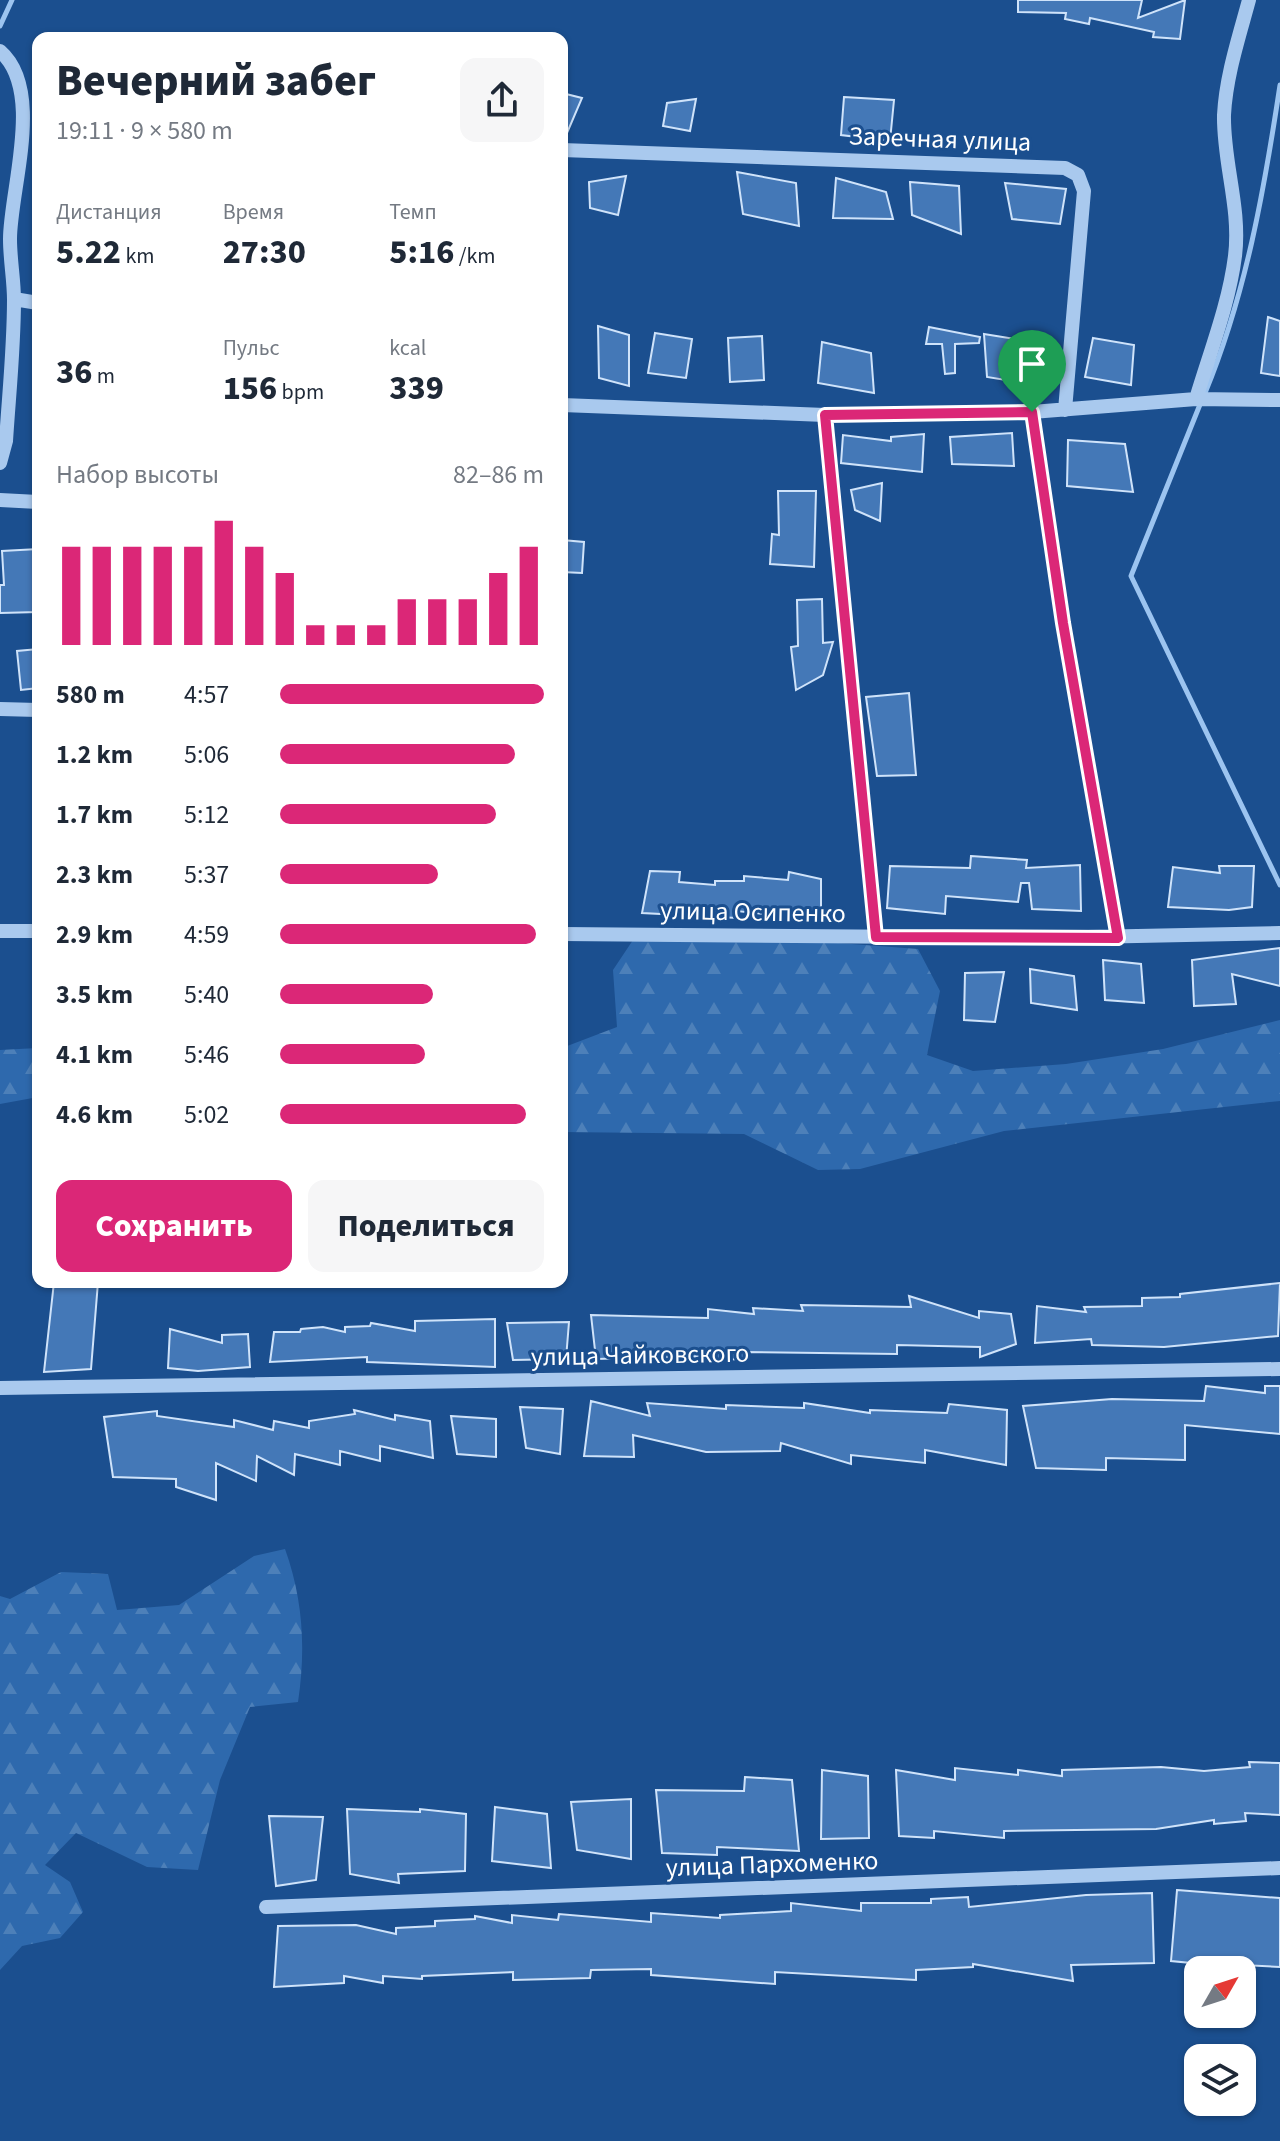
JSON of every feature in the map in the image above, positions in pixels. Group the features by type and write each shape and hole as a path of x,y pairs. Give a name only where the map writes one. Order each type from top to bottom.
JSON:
{"street":[{"path":"1196,399 1223,310 1235,256 1236,215 1224,114 1229,76 1249,0"},
{"path":"0,51 12,62 18,84 23,154 9,237 14,299 6,441 0,463"},
{"name":"Заречная улица","path":"568,150 1065,168 1078,175 1084,191 1065,410"},
{"path":"14,299 32,302"},
{"path":"568,405 825,415 1032,412 1196,399 1280,400"},
{"path":"1032,412 1063,623 1118,938"},
{"path":"825,415 876,937"},
{"path":"0,500 32,502"},
{"path":"0,709 32,710"},
{"path":"0,931 32,931"},
{"name":"улица Осипенко","path":"568,934 1118,938 1280,933"},
{"name":"улица Чайковского","path":"0,1388 1280,1369"},
{"name":"улица Пархоменко","path":"266,1907 1280,1868"}],"green space":[{"path":"641,928 918,949 940,991 927,1055 973,1071 1066,1064 1163,1049 1280,1020 1280,1101 1004,1131 860,1169 818,1170 744,1134 568,1132 568,1046 617,1027 613,970"},
{"path":"32,1048 32,1098 0,1104 0,1050"},
{"path":"285,1549 296,1587 301,1624 302,1663 298,1702 250,1707 220,1780 198,1870 147,1867 76,1833 45,1865 70,1882 83,1912 60,1938 22,1946 0,1970 0,1596 10,1599 61,1572 108,1574 117,1610 179,1605 254,1556"}],"building":[{"path":"1018,0 1142,0 1138,18 1185,0 1180,39 1153,37 1154,32 1090,18 1089,24 1065,19 1066,13 1018,12"},
{"path":"568,94 582,98 568,131"},
{"path":"844,97 894,100 890,141 841,135"},
{"path":"696,99 690,131 663,126 667,103"},
{"path":"737,172 796,183 799,226 743,214"},
{"path":"626,176 618,215 590,208 589,182"},
{"path":"836,178 886,192 893,219 833,218"},
{"path":"910,182 959,186 961,234 912,215"},
{"path":"1005,183 1066,189 1060,224 1012,219"},
{"path":"1268,317 1280,321 1280,376 1261,373"},
{"path":"598,326 629,335 629,386 599,378"},
{"path":"929,327 980,337 979,343 955,344 955,373 945,374 942,344 926,344"},
{"path":"655,333 692,339 686,378 648,373"},
{"path":"984,334 1028,341 1024,383 987,377"},
{"path":"762,336 764,380 730,382 728,338"},
{"path":"1093,338 1134,345 1131,385 1085,377"},
{"path":"822,342 871,353 874,393 818,383"},
{"path":"1012,433 1014,466 952,464 950,437"},
{"path":"924,434 922,472 841,463 843,435 891,441 891,437"},
{"path":"1068,440 1125,444 1133,492 1067,486"},
{"path":"882,483 880,521 855,510 851,490"},
{"path":"778,491 816,491 814,567 770,564 772,534 779,535"},
{"path":"568,541 584,542 582,573 568,572"},
{"path":"32,549 32,612 0,613 0,585 4,585 2,551"},
{"path":"822,599 823,643 833,642 823,675 796,690 791,647 798,646 797,600"},
{"path":"32,650 32,689 21,690 17,651"},
{"path":"909,693 916,775 877,776 866,697"},
{"path":"971,856 1027,860 1026,868 1080,865 1081,911 1032,909 1029,883 1021,883 1018,902 946,896 945,914 887,908 890,866 970,868"},
{"path":"1219,866 1254,866 1252,907 1229,910 1168,907 1173,867 1220,873"},
{"path":"650,871 680,872 679,882 715,885 715,881 744,881 744,876 788,880 789,872 821,879 821,910 775,909 774,915 737,911 737,918 642,913"},
{"path":"1280,948 1280,986 1232,974 1236,1004 1194,1006 1192,960"},
{"path":"1103,960 1141,964 1144,1003 1105,1000"},
{"path":"1030,969 1074,976 1077,1010 1031,1003"},
{"path":"1004,972 995,1022 964,1020 965,973"},
{"path":"1280,1283 1278,1336 1164,1347 1092,1345 1091,1339 1035,1343 1037,1306 1086,1312 1084,1307 1142,1306 1142,1298 1180,1297 1180,1294"},
{"path":"53,1288 98,1288 91,1369 44,1372"},
{"path":"909,1296 979,1318 979,1311 1011,1314 1016,1344 980,1357 980,1347 897,1345 897,1354 746,1352 747,1359 709,1360 709,1356 596,1359 591,1315 708,1318 708,1309 754,1314 753,1308 803,1311 801,1305 911,1307"},
{"path":"495,1319 495,1367 367,1362 367,1357 270,1362 274,1332 300,1332 301,1329 323,1327 345,1332 345,1327 370,1326 371,1323 415,1331 415,1321"},
{"path":"569,1322 566,1359 513,1360 507,1323"},
{"path":"170,1329 222,1343 222,1335 248,1334 250,1367 198,1371 168,1368"},
{"path":"1206,1386 1265,1393 1265,1386 1280,1386 1280,1434 1185,1425 1185,1460 1106,1458 1106,1470 1036,1468 1023,1406 1112,1399 1204,1401"},
{"path":"591,1401 650,1416 647,1403 726,1409 726,1405 804,1408 804,1403 870,1413 870,1410 947,1413 949,1404 1007,1410 1006,1465 925,1450 925,1463 851,1455 851,1464 781,1443 780,1451 706,1452 633,1435 634,1457 584,1456"},
{"path":"520,1407 563,1409 560,1454 526,1448"},
{"path":"354,1410 395,1420 395,1415 430,1421 433,1458 380,1446 380,1461 340,1451 340,1465 295,1454 294,1475 257,1456 256,1481 216,1463 216,1500 176,1487 176,1479 113,1477 104,1417 157,1411 157,1416 234,1427 234,1420 273,1430 274,1421 309,1428 309,1421 355,1414"},
{"path":"451,1416 496,1419 496,1457 457,1454"},
{"path":"1249,1762 1280,1763 1280,1815 1245,1813 1246,1821 1214,1824 1214,1820 1156,1829 1004,1831 1004,1838 934,1831 934,1838 899,1836 896,1770 955,1780 955,1768 1018,1775 1018,1770 1062,1776 1062,1770 1161,1767 1204,1771 1250,1767"},
{"path":"822,1770 868,1776 869,1838 821,1839"},
{"path":"745,1777 792,1780 799,1851 717,1847 717,1855 662,1853 656,1790 744,1791"},
{"path":"631,1799 631,1859 577,1850 571,1802"},
{"path":"495,1807 547,1814 551,1868 492,1861"},
{"path":"347,1809 420,1812 420,1809 466,1814 465,1871 398,1874 399,1883 350,1874"},
{"path":"269,1816 323,1817 316,1880 276,1886"},
{"path":"1177,1890 1280,1898 1280,1967 1256,1966 1256,1956 1184,1956 1184,1962 1171,1961"},
{"path":"1152,1893 1154,1963 1071,1965 1073,1981 973,1964 973,1967 916,1970 916,1980 775,1972 775,1984 651,1975 651,1969 591,1970 590,1978 513,1980 513,1972 422,1976 422,1979 383,1976 383,1983 344,1976 344,1983 274,1987 278,1926 356,1925 396,1934 396,1928 435,1926 435,1921 475,1919 475,1916 512,1923 512,1915 558,1920 559,1914 651,1922 651,1913 720,1918 720,1915 791,1911 791,1903 861,1911 861,1903 931,1903 931,1899 968,1897 969,1907 1086,1895"}],"waterway":[{"path":"0,26 12,0"},
{"path":"1205,393 1243,280 1280,85"},
{"path":"1201,402 1131,576 1280,885"}],"route":[{"path":"1032,412 1063,623 1118,938 876,937 825,415 1032,412"}]}
